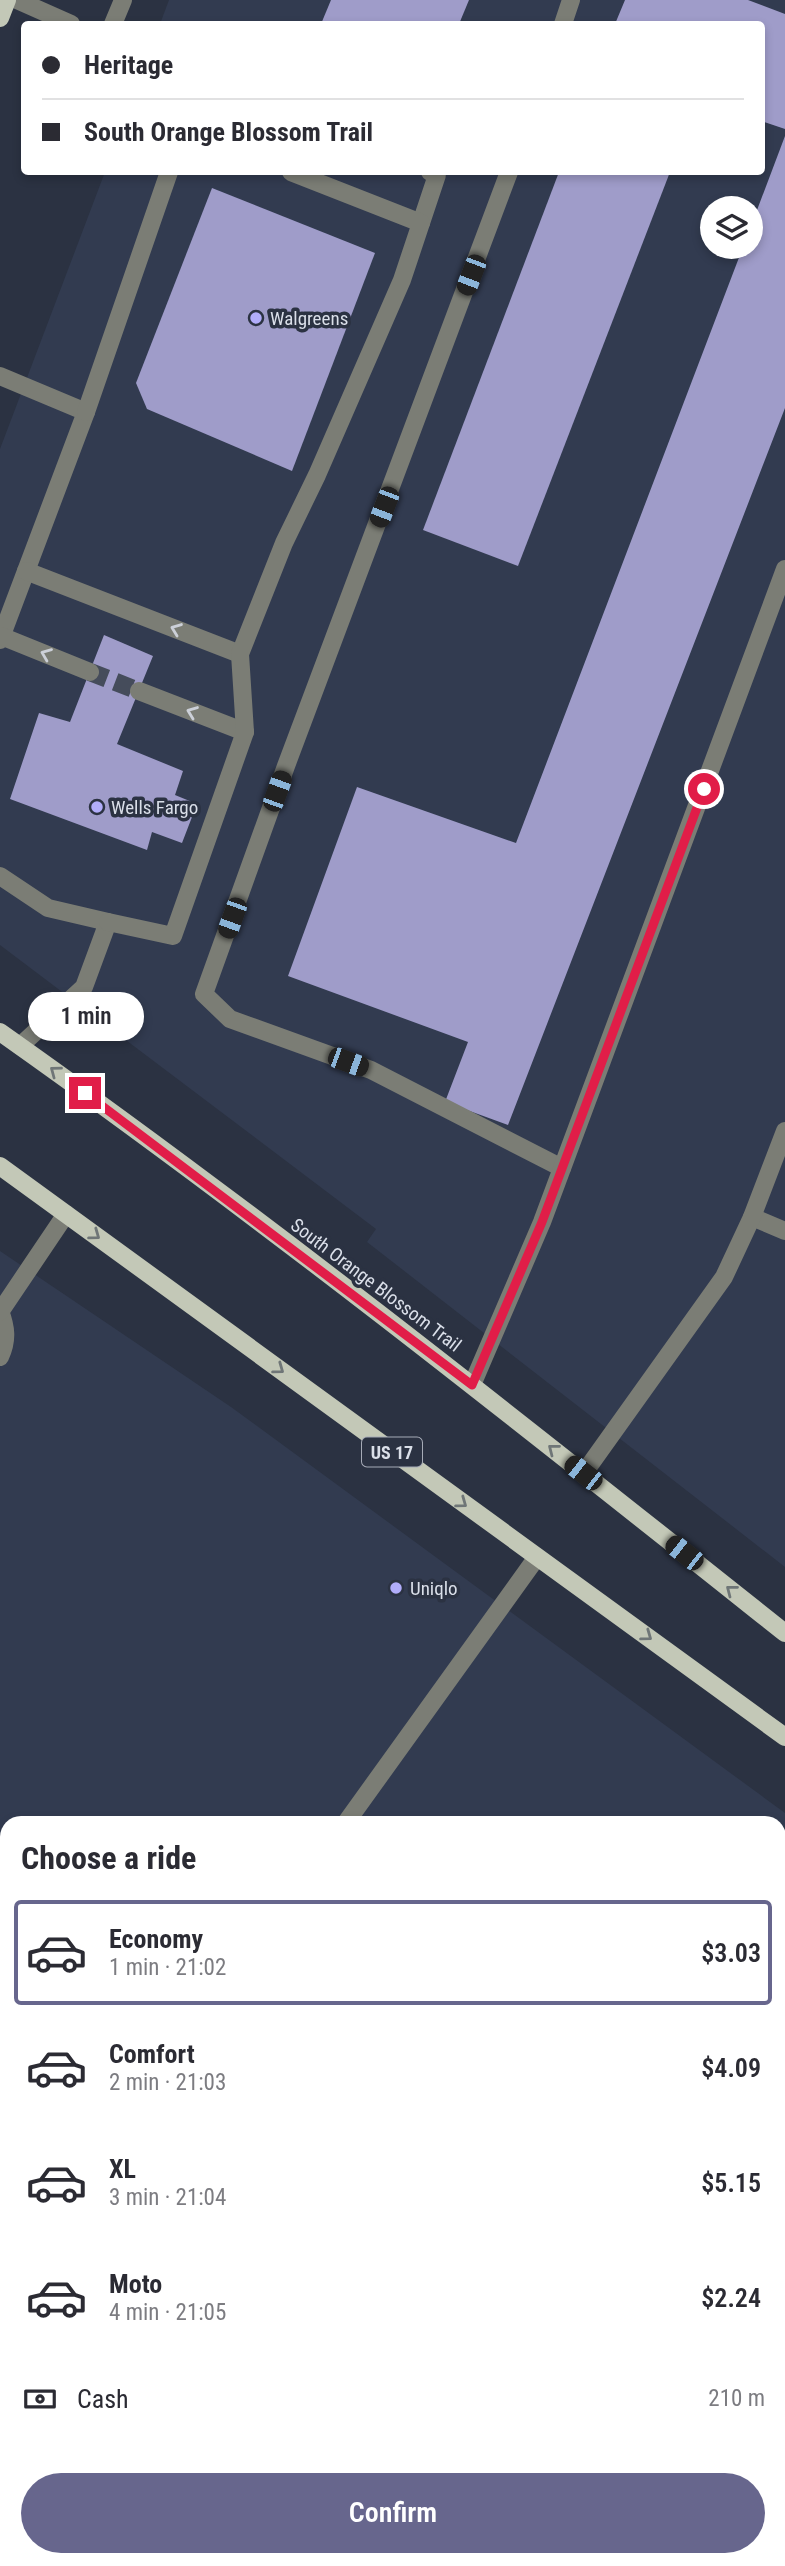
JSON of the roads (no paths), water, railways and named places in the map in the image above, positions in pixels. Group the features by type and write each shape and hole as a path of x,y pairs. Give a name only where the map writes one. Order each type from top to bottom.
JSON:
{"main road":[{"path":"0,18 7,0"},
{"name":"South Orange Blossom Trail","path":"0,1032 210,1186 472,1385 785,1633"},
{"name":"US 17","path":"0,1166 785,1737"}],"lane":[{"path":"17,0 64,21"},
{"path":"114,21 123,0"},
{"path":"564,21 571,0"},
{"path":"90,672 1,638 86,412 168,175"},
{"path":"299,175 421,223"},
{"path":"0,876 48,908 173,936 245,732 240,654 284,544 402,281 437,175"},
{"path":"508,175 286,765 204,994 230,1019 371,1070 562,1167"},
{"path":"0,376 86,412"},
{"path":"472,1385 542,1222 785,569"},
{"path":"26,571 240,654"},
{"path":"139,691 245,732"},
{"path":"20,1046 84,986 108,922"},
{"path":"583,1473 724,1278 752,1217 785,1130"},
{"path":"0,1357 5,1348 6,1330 0,1311 66,1214"},
{"path":"752,1217 785,1231"},
{"path":"351,1816 537,1557"}],"tunnel":[{"path":"90,672 139,691"}],"place":[{"name":"Walgreens","path":"256,318"},
{"name":"Wells Fargo","path":"97,807"},
{"name":"Uniqlo","path":"396,1588"}]}
